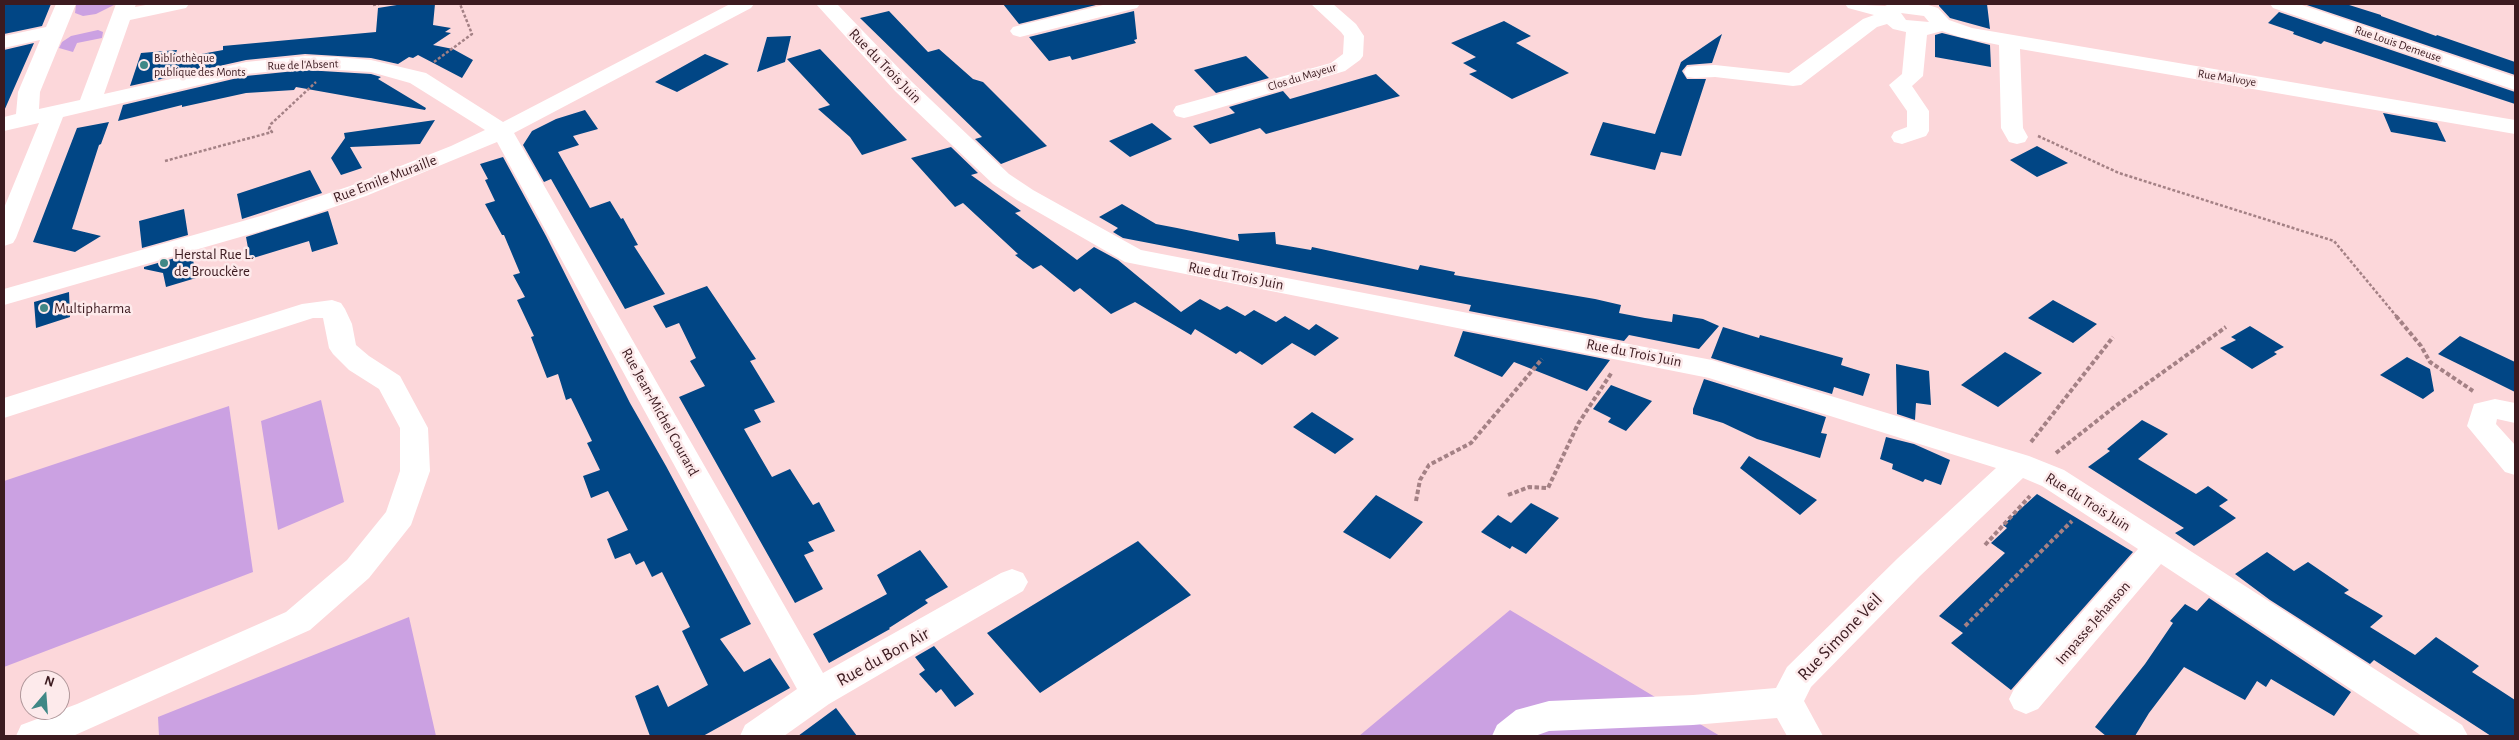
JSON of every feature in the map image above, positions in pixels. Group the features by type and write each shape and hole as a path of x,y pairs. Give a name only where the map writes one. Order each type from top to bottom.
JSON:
{"street":[{"path":"27,118 29,92 66,4"},
{"path":"90,103 123,10 179,4"},
{"name":"Rue Emile Muraille","path":"4,297 273,220 358,191 459,151 502,131 744,4"},
{"name":"Rue du Trois Juin","path":"826,4 903,86 1000,179 1134,256 1712,369 2036,471 2091,504 2450,736"},
{"path":"1020,32 1130,4"},
{"name":"Clos du Mayeur","path":"1184,111 1338,67 1353,56 1354,36 1349,28 1322,4"},
{"path":"1855,4 1890,15 1900,25 1917,29 1932,28 1939,23"},
{"name":"Rue Louis Demeuse","path":"2280,4 2515,84"},
{"name":"Rue Malvoye","path":"1695,72 1714,70 1793,80 1870,23 1890,15 1898,6 1915,6 1936,15 1939,23 1968,33 2515,127"},
{"path":"1902,137 1918,131 1918,111 1900,85 1912,76 1917,29"},
{"path":"4,42 56,31"},
{"path":"2009,41 2012,128 2023,135"},
{"name":"Rue de l'Absent","path":"4,124 246,68 305,62 337,62 370,66 418,78 502,131"},
{"path":"4,238 54,112"},
{"name":"Rue Jean-Michel Courard","path":"502,131 817,694"},
{"path":"4,408 311,310 332,309 339,324 343,348 359,363 390,383 414,428 414,471 400,517 358,569 298,621 88,715 33,736"},
{"path":"2498,411 2480,426 2515,464"},
{"name":"Rue Simone Veil","path":"1786,702 1799,677 1909,567 2036,471"},
{"name":"Impasse Jehanson","path":"2026,699 2158,547"},
{"name":"Rue du Bon Air","path":"758,736 817,694 1012,582"},
{"path":"1509,736 1528,721 1549,716 1693,710 1786,702 1806,736"}],"path":[{"path":"373,5 379,4"},
{"path":"412,77 472,34 460,4"},
{"path":"165,161 272,132 269,129 271,124 337,62"},
{"path":"2023,135 2119,173 2334,241 2421,346 2430,362 2468,386 2498,411"},
{"path":"1985,545 2036,471 2117,405 2226,327"},
{"path":"1416,501 1420,480 1429,465 1471,443 1548,352 1554,337"},
{"path":"2036,471 2032,439 2114,337"},
{"path":"1508,495 1528,487 1548,488 1578,424 1625,351"},
{"path":"1966,626 2053,538 2091,504"}],"shaded area":[{"path":"116,4 96,14 83,16 75,13 76,5"},
{"path":"98,30 103,32 102,38 77,43 73,52 59,48 62,42 71,36"},
{"path":"321,400 344,502 278,530 261,421"},
{"path":"229,406 253,572 4,667 4,481"},
{"path":"1510,610 1720,736 1359,736"},
{"path":"409,617 436,736 159,736 158,717"}],"building":[{"path":"4,4 51,4 42,26 4,34"},
{"path":"403,4 435,4 433,25 451,28 445,32 451,33 433,45 453,49 473,60 462,78 418,55 413,58 409,57 398,64 371,58 305,54 246,60 130,86 141,53 177,50 174,59 223,50 223,46 376,32 378,8"},
{"path":"1003,4 1100,4 1019,24"},
{"path":"1939,4 1987,4 1990,29 1950,18"},
{"path":"2304,4 2346,4 2381,15 2436,36 2515,62 2515,75"},
{"path":"889,11 928,52 939,49 973,79 983,82 1047,146 1001,164 975,139 982,137 860,18"},
{"path":"1134,11 1137,39 1134,40 1136,43 1072,60 1070,56 1049,61 1029,37"},
{"path":"2279,12 2515,92 2515,104 2324,41 2321,44 2268,23"},
{"path":"1504,21 1531,36 1516,43 1569,73 1512,99 1469,74 1477,71 1463,63 1476,57 1451,43"},
{"path":"1942,33 1990,45 1991,67 1935,57 1935,35"},
{"path":"1722,34 1712,63 1687,65 1682,71 1687,79 1706,79 1681,156 1661,152 1655,170 1590,155 1603,122 1655,134 1681,62"},
{"path":"791,36 785,62 757,72 767,37"},
{"path":"34,43 4,111 4,50"},
{"path":"820,49 907,140 862,155 850,137 818,109 830,105 787,59"},
{"path":"705,54 729,64 677,92 655,82"},
{"path":"1246,56 1269,78 1216,93 1194,70"},
{"path":"305,70 371,74 381,77 378,79 426,108 425,110 296,87 294,90 246,93 182,107 182,105 118,121 123,105 246,76"},
{"path":"1376,74 1400,96 1266,134 1260,128 1210,144 1193,126 1235,113 1229,107 1283,91 1290,99"},
{"path":"585,110 598,129 573,136 579,145 558,152 590,208 610,201 621,219 623,218 638,245 634,246 665,294 625,309 551,179 544,182 523,145 532,131 556,119"},
{"path":"2383,113 2437,123 2446,142 2391,132"},
{"path":"435,120 420,144 350,147 362,168 341,175 331,158 345,138 344,133"},
{"path":"109,122 99,145 72,229 101,236 75,252 33,242 77,128"},
{"path":"1152,123 1172,139 1130,157 1109,141"},
{"path":"2037,146 2068,163 2037,177 2010,160"},
{"path":"951,147 978,173 971,175 1021,211 1015,213 1077,260 1094,247 1118,260 1181,312 1200,299 1220,310 1227,306 1245,316 1254,310 1276,322 1285,316 1309,330 1316,324 1339,338 1315,356 1292,343 1262,365 1240,351 1236,354 1195,329 1191,335 1135,302 1111,314 1080,288 1074,292 1041,265 1033,269 1015,255 1018,254 963,203 955,207 911,158"},
{"path":"503,157 546,236 630,403 751,624 720,639 744,672 770,658 790,688 703,736 650,736 635,696 658,685 668,707 708,685 682,631 690,627 662,572 652,577 644,561 636,565 630,553 615,559 607,539 628,530 608,491 591,498 583,476 600,470 587,443 592,441 571,398 566,400 558,374 547,378 531,337 534,336 517,300 525,297 513,275 520,273 504,235 502,235 485,204 495,201 485,180 488,179 480,164"},
{"path":"310,170 322,193 242,219 237,194"},
{"path":"1122,204 1156,224 1239,241 1238,234 1275,232 1276,244 1311,250 1312,247 1418,270 1420,265 1455,272 1454,275 1595,299 1621,305 1619,313 1645,318 1672,322 1673,314 1703,319 1719,326 1699,349 1629,335 1624,341 1469,311 1471,305 1123,238 1113,232 1118,228 1099,217"},
{"path":"184,209 188,235 142,248 139,221"},
{"path":"328,211 338,244 312,252 309,241 250,259 246,237"},
{"path":"192,253 196,278 166,287 163,273 144,269 144,267"},
{"path":"707,286 756,359 750,361 775,402 754,410 761,422 744,429 772,477 790,469 813,505 819,502 835,531 808,542 814,551 804,555 823,589 795,603 679,397 705,386 690,361 696,358 679,323 666,328 653,306"},
{"path":"69,292 70,317 36,328 34,302"},
{"path":"2053,300 2097,324 2073,343 2028,318"},
{"path":"2250,326 2284,347 2274,352 2277,354 2252,369 2220,348 2236,340 2231,337"},
{"path":"1723,327 1759,338 1760,335 1843,358 1841,365 1870,374 1863,396 1834,387 1832,394 1711,358"},
{"path":"1463,331 1610,360 1587,391 1514,362 1502,377 1454,356"},
{"path":"2460,336 2515,362 2515,392 2438,354"},
{"path":"2005,352 2042,373 1998,407 1961,385"},
{"path":"2407,357 2430,369 2434,391 2423,399 2380,375"},
{"path":"1896,364 1929,371 1931,405 1916,403 1915,420 1897,414"},
{"path":"1704,379 1826,417 1821,433 1827,434 1820,458 1757,439 1723,423 1693,414"},
{"path":"1611,385 1652,401 1626,431 1608,422 1611,418 1593,409"},
{"path":"1312,412 1354,439 1335,454 1293,427"},
{"path":"2142,420 2168,434 2138,459 2196,494 2208,486 2228,500 2219,506 2236,518 2194,546 2175,533 2184,528 2088,467 2110,451 2107,449"},
{"path":"1886,437 1914,444 1950,460 1941,485 1925,479 1923,482 1892,469 1893,464 1880,459"},
{"path":"1749,456 1817,500 1800,515 1740,468"},
{"path":"2037,494 2133,552 2011,690 1951,643 1963,633 1939,616 2005,553 1991,543 2007,528 2003,525"},
{"path":"1376,495 1423,522 1390,559 1343,532"},
{"path":"1531,503 1559,518 1526,554 1512,546 1510,549 1481,532 1498,515 1511,523"},
{"path":"1138,541 1191,595 1040,693 987,633"},
{"path":"920,550 948,587 925,600 928,603 890,629 829,663 813,634 887,594 877,575"},
{"path":"2267,552 2294,571 2308,562 2349,590 2344,593 2383,616 2370,627 2415,655 2436,637 2479,666 2472,672 2515,700 2515,736 2491,736 2374,660 2370,664 2270,600 2235,574"},
{"path":"2209,598 2351,692 2334,716 2271,679 2266,687 2257,681 2245,700 2184,667 2149,713 2135,736 2106,736 2095,727 2145,664 2173,623 2170,621 2185,604 2197,611"},
{"path":"934,646 974,694 955,707 941,689 936,693 919,674 925,670 915,657"},
{"path":"836,708 857,736 798,736"}],"place":[{"name":"Bibliothèque publique des Monts","path":"144,65"},
{"name":"Herstal Rue L. de Brouckère","path":"164,263"},
{"name":"Multipharma","path":"44,308"}]}
